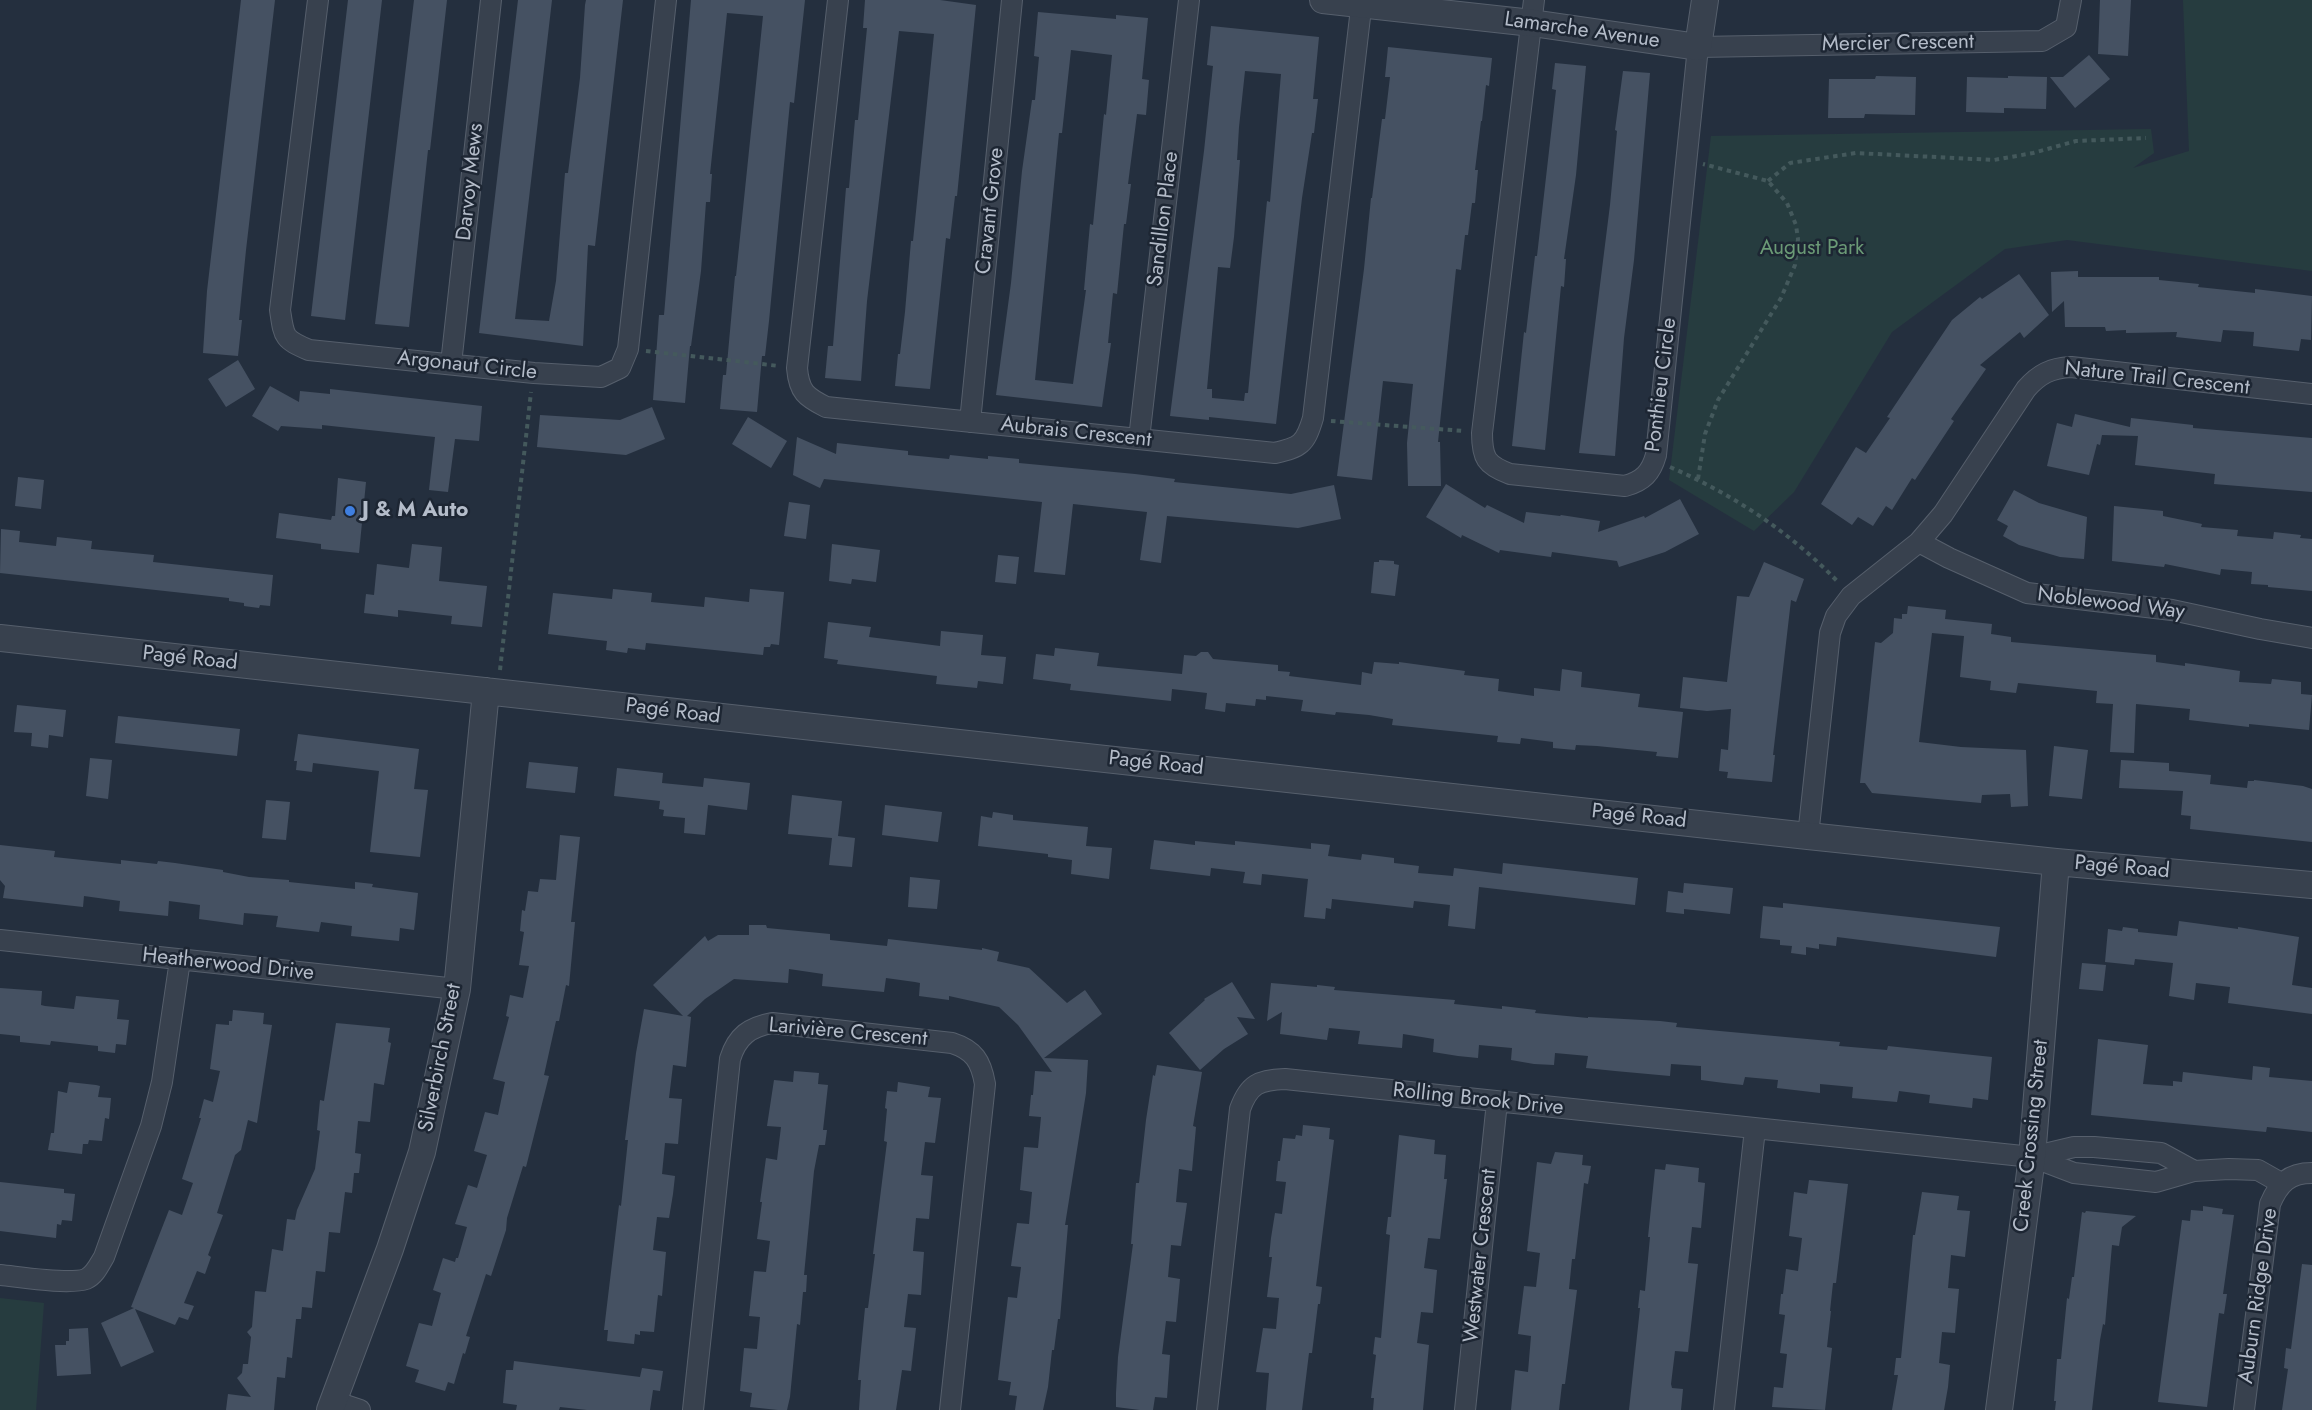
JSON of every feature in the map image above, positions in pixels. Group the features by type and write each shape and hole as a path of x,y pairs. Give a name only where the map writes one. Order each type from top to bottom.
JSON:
{"street":[{"name":"Argonaut Circle","path":"318,0 280,310 283,332 290,342 309,350 534,373 601,376 620,368 628,349"},
{"name":"Darvoy Mews","path":"451,364 491,0"},
{"path":"628,349 666,0"},
{"name":"Aubrais Crescent","path":"838,0 797,368 798,384 809,398 826,407 1275,453 1298,448 1308,435 1313,418 1362,2"},
{"name":"Cravant Grove","path":"970,422 1012,0"},
{"name":"Sandillon Place","path":"1138,439 1189,0"},
{"name":"Lamarche Avenue","path":"1323,0 1533,12 1698,47"},
{"path":"1698,47 1705,0"},
{"name":"Mercier Crescent","path":"1698,47 2042,41 2066,27 2071,0"},
{"name":"Ponthieu Circle","path":"1533,12 1482,433 1482,450 1487,461 1496,469 1510,474 1625,486 1638,483 1654,462 1698,47"},
{"name":"Nature Trail Crescent","path":"1808,836 1830,633 1836,616 1851,596 1919,543 1943,514 2036,377 2056,368 2071,367 2312,394"},
{"name":"Noblewood Way","path":"1919,543 2027,593 2172,610 2312,638"},
{"name":"Pagé Road","path":"0,638 1808,836 2056,862 2312,885"},
{"name":"Silverbirch Street","path":"331,1406 390,1249 422,1152 457,989 491,691"},
{"name":"Creek Crossing Street","path":"2000,1410 2032,1157 2056,862"},
{"name":"Heatherwood Drive","path":"0,940 457,989"},
{"path":"0,1275 64,1281 86,1279 97,1269 104,1257 151,1126 162,1082 180,960"},
{"name":"Larivière Crescent","path":"693,1410 730,1059 734,1046 742,1035 756,1026 772,1023 951,1043 965,1048 977,1057 983,1070 986,1084 950,1410"},
{"name":"Rolling Brook Drive","path":"1207,1410 1240,1109 1246,1093 1266,1080 1285,1079 2032,1157"},
{"name":"Westwater Crescent","path":"1465,1410 1497,1102"},
{"path":"1725,1410 1755,1129"},
{"path":"2032,1157 2074,1147 2106,1148 2161,1153 2194,1171"},
{"name":"Auburn Ridge Drive","path":"2032,1157 2074,1173 2156,1182 2194,1171 2229,1169 2258,1170 2281,1183"},
{"name":"Auburn Ridge Drive","path":"2244,1410 2270,1204 2281,1183 2289,1177 2312,1173"},
{"path":"331,1406 360,1410"}],"path":[{"path":"1768,181 1790,163 1856,153 1994,160 2033,153 2076,141 2146,138"},
{"path":"1687,164 1701,164 1768,181 1786,203 1796,225 1798,239 1795,265 1781,298 1718,400 1705,434 1698,479"},
{"path":"628,349 797,368"},
{"path":"491,691 534,373"},
{"path":"1313,418 1482,433"},
{"path":"1654,462 1698,479 1780,529 1824,568 1851,596"}],"green space":[{"name":"August Park","path":"2183,0 2312,0 2312,271 2067,240 2005,249 1892,332 1794,492 1754,531 1669,480 1711,136 2151,129 2154,153 2133,168 2189,151"},
{"path":"0,1298 44,1303 36,1410 0,1410"}],"building":[{"path":"241,0 275,0 246,250 238,356 203,353 207,291"},
{"path":"348,0 382,0 345,320 311,316"},
{"path":"414,0 447,0 409,327 375,324"},
{"path":"518,0 552,0 515,319 549,321 556,281 565,173 568,173 580,78 586,0 623,0 595,246 588,245 583,346 479,333"},
{"path":"691,0 805,0 794,103 790,102 769,321 765,356 762,356 757,412 720,409 723,375 726,375 763,16 727,13 710,174 712,174 710,202 706,202 701,271 690,346 685,403 653,400 659,315 664,315"},
{"path":"865,0 940,0 976,5 957,196 955,196 950,239 946,238 930,389 895,386 905,312 911,241 913,241 934,34 899,31 867,301 861,381 825,378 828,346 833,346 846,188 849,188 855,120 858,120 867,28 863,28"},
{"path":"2100,0 2131,0 2128,56 2098,54"},
{"path":"1038,12 1116,19 1116,15 1148,18 1142,79 1149,80 1146,115 1137,114 1117,294 1113,293 1108,343 1111,343 1102,407 996,395 1011,283 1022,171 1032,100 1035,100 1039,57 1034,56","holes":["1071,50 1112,55 1093,225 1090,224 1084,290 1086,290 1073,384 1035,380 1059,133 1062,133"]},
{"path":"1211,26 1319,37 1313,99 1318,99 1302,198 1276,424 1209,417 1209,420 1170,416 1213,66 1207,65","holes":["1245,71 1281,74 1270,202 1267,201 1248,393 1245,393 1244,401 1212,398 1212,389 1207,389 1218,267 1230,268"]},
{"path":"1388,47 1492,58 1489,86 1486,85 1475,170 1478,170 1475,203 1472,203 1468,235 1465,235 1461,270 1456,269 1438,442 1440,442 1441,486 1408,486 1407,443 1413,384 1383,381 1372,480 1337,476 1371,198 1390,77 1385,77"},
{"path":"2089,55 2110,79 2075,108 2050,77 2063,77"},
{"path":"1555,63 1586,66 1545,450 1512,446 1524,332 1526,333 1535,256 1537,256 1556,90 1552,89"},
{"path":"1623,71 1650,73 1615,456 1579,453 1610,205 1617,131 1615,130"},
{"path":"1876,76 1916,77 1915,115 1865,114 1864,118 1828,118 1829,79 1875,79"},
{"path":"2008,76 2047,77 2046,109 2004,108 2004,113 1966,112 1967,77 2008,78"},
{"path":"2078,271 2078,277 2159,277 2159,280 2199,284 2198,287 2255,293 2255,289 2312,296 2311,340 2301,339 2299,351 2253,346 2254,332 2223,330 2221,342 2176,337 2177,332 2126,333 2126,330 2106,331 2105,327 2065,327 2064,301 2052,312 2051,272"},
{"path":"2019,274 2049,315 2024,338 2020,332 1980,365 1986,369 1951,419 1954,421 1915,480 1912,478 1892,510 1886,506 1873,526 1858,517 1852,525 1821,504 1856,447 1866,453 1890,418 1887,417 1952,320 1980,297 1982,299"},
{"path":"238,360 255,389 226,407 208,379"},
{"path":"270,386 299,402 300,391 330,394 330,389 482,406 479,441 455,439 448,492 429,490 435,437 322,425 322,429 281,426 278,431 252,416"},
{"path":"652,407 665,439 626,455 537,447 540,415 620,420"},
{"path":"2075,414 2130,427 2131,418 2193,425 2193,428 2312,438 2312,492 2214,484 2215,474 2135,465 2138,436 2102,435 2100,445 2097,444 2089,475 2047,466 2057,423 2072,427"},
{"path":"748,417 787,441 771,468 732,444"},
{"path":"797,437 836,454 837,443 908,451 908,455 949,459 950,455 988,459 988,456 1019,459 1019,463 1135,474 1175,479 1174,482 1291,494 1334,485 1341,519 1298,528 1167,516 1161,563 1140,560 1147,512 1073,504 1065,575 1034,572 1042,502 824,479 820,488 793,475"},
{"path":"18,477 44,480 41,509 15,506"},
{"path":"338,478 366,482 359,553 321,549 321,544 276,538 279,513 331,520 332,516 335,516"},
{"path":"1446,484 1485,508 1487,505 1524,523 1526,512 1561,515 1600,521 1598,532 1644,516 1645,518 1680,499 1699,534 1665,552 1619,567 1617,561 1552,552 1551,557 1500,550 1499,553 1462,535 1461,538 1426,517"},
{"path":"2014,490 2039,503 2087,517 2084,559 2060,557 2019,545 2003,536 2008,526 1997,520"},
{"path":"789,502 810,505 806,539 784,536"},
{"path":"2114,506 2163,511 2163,516 2202,524 2201,527 2238,530 2237,536 2273,539 2274,532 2301,535 2300,538 2312,539 2312,591 2251,584 2252,572 2221,569 2220,575 2165,564 2164,567 2112,561"},
{"path":"1,529 20,531 19,542 56,546 57,537 92,541 91,549 154,555 153,562 273,575 270,606 260,605 259,608 229,601 229,598 0,573"},
{"path":"412,544 442,547 439,581 487,586 482,627 451,624 452,616 398,610 398,617 364,613 366,594 374,595 377,564 409,568"},
{"path":"832,544 880,550 876,582 852,579 851,584 829,581"},
{"path":"998,555 1019,557 1016,584 995,582"},
{"path":"1379,560 1394,561 1394,564 1399,565 1395,596 1371,593 1374,562 1379,562"},
{"path":"1764,562 1804,579 1796,602 1791,600 1773,755 1775,755 1772,782 1727,778 1728,772 1719,771 1721,749 1728,750 1731,709 1707,711 1680,708 1683,677 1727,682 1737,596 1749,597"},
{"path":"613,589 652,593 651,602 704,607 705,597 749,602 750,589 784,592 779,645 771,644 770,647 764,647 763,655 646,643 645,650 628,648 627,653 606,650 607,641 548,634 553,593 612,599"},
{"path":"1908,606 1946,610 1945,619 1992,624 1991,634 2011,637 2011,642 2156,655 2156,662 2185,666 2185,663 2240,671 2239,682 2271,684 2272,679 2301,682 2301,694 2312,695 2309,730 2249,724 2249,727 2189,720 2190,709 2136,704 2134,753 2110,752 2113,704 2096,703 2097,691 2018,683 2016,693 1990,690 1991,681 1960,677 1964,636 1932,633 1919,742 1961,747 2026,750 2028,806 2011,807 2010,794 1982,795 1981,803 1872,793 1865,783 1860,783 1875,642 1881,643 1893,633 1894,618 1902,619 1902,614 1907,614"},
{"path":"828,622 871,627 869,637 940,646 941,631 983,635 981,655 1006,657 1003,684 978,681 977,688 936,684 937,676 837,664 838,660 824,658"},
{"path":"1055,648 1099,653 1097,666 1182,674 1184,655 1196,656 1201,652 1208,652 1213,659 1278,665 1278,671 1290,672 1289,676 1361,685 1362,672 1372,674 1374,662 1399,664 1399,662 1465,671 1464,675 1499,679 1498,691 1534,696 1534,688 1560,691 1562,669 1582,672 1581,687 1640,694 1638,707 1683,712 1678,758 1656,756 1657,752 1597,746 1576,745 1575,750 1553,748 1553,742 1521,738 1520,744 1497,742 1498,736 1392,725 1393,719 1369,715 1336,712 1335,715 1301,711 1303,700 1266,696 1266,700 1256,699 1255,706 1226,703 1225,712 1205,709 1207,693 1172,689 1171,701 1070,690 1071,684 1033,679 1036,654 1054,656"},
{"path":"17,705 66,710 63,737 49,735 48,748 31,746 32,733 14,732"},
{"path":"118,716 240,729 237,756 115,743"},
{"path":"298,734 419,749 414,789 428,790 420,857 370,852 379,771 313,763 312,772 296,770 297,761 294,761"},
{"path":"2054,746 2088,750 2082,799 2049,796"},
{"path":"90,758 112,760 108,799 86,796"},
{"path":"2121,760 2169,763 2169,771 2211,775 2210,784 2247,788 2248,781 2254,780 2312,789 2312,842 2190,829 2191,816 2181,815 2183,791 2119,788"},
{"path":"529,762 578,767 575,793 526,788"},
{"path":"617,768 663,773 662,783 703,787 704,778 750,783 747,810 708,805 705,835 684,833 685,818 663,816 664,810 659,809 660,801 614,796"},
{"path":"792,795 842,801 838,836 855,838 852,867 829,865 832,838 788,834"},
{"path":"266,800 290,802 286,840 262,838"},
{"path":"885,805 942,812 938,842 882,835"},
{"path":"993,812 1013,815 1013,820 1088,827 1086,846 1112,848 1109,879 1071,874 1072,860 1048,857 1048,854 978,846 981,816 992,818"},
{"path":"560,835 580,837 571,922 575,922 569,986 566,985 559,1021 556,1021 544,1075 549,1076 526,1167 523,1166 491,1276 486,1274 466,1336 470,1337 465,1354 463,1353 454,1384 448,1382 445,1391 415,1382 419,1370 406,1366 419,1323 432,1326 441,1293 433,1290 443,1258 455,1262 467,1227 455,1224 468,1185 477,1188 487,1155 474,1151 485,1112 498,1115 505,1082 493,1079 509,1017 506,1016 510,995 523,998 529,966 519,965 524,932 520,931 522,910 525,911 528,891 538,892 540,879 556,880"},
{"path":"1154,840 1195,845 1195,841 1235,845 1235,841 1311,849 1311,843 1330,845 1328,856 1361,860 1362,854 1394,858 1394,863 1419,866 1418,873 1453,876 1454,868 1502,874 1503,863 1638,878 1635,905 1479,887 1475,929 1448,926 1450,905 1414,901 1413,908 1332,899 1331,909 1326,908 1325,919 1304,917 1308,879 1262,874 1261,885 1243,883 1245,872 1211,868 1210,876 1150,869"},
{"path":"0,845 55,851 54,857 121,864 121,860 157,864 158,861 223,870 223,872 249,877 289,880 289,882 355,889 355,882 373,884 372,887 418,893 414,930 400,928 399,941 351,936 352,926 321,922 319,932 276,927 278,916 244,913 243,925 199,919 200,905 169,901 168,916 119,911 120,901 84,896 83,907 3,898 5,886 0,880"},
{"path":"910,877 940,880 937,909 908,907"},
{"path":"1684,883 1733,888 1730,914 1684,909 1684,914 1666,912 1668,891 1683,893"},
{"path":"1783,903 2000,927 1996,957 1837,937 1836,946 1819,944 1819,949 1806,947 1806,955 1791,953 1792,946 1780,945 1780,940 1760,938 1763,906 1783,908"},
{"path":"2179,921 2238,929 2238,927 2299,937 2292,985 2312,988 2312,1014 2228,1003 2230,987 2196,983 2194,1000 2169,996 2173,963 2135,959 2134,965 2105,962 2108,929 2122,931 2123,927 2138,929 2138,932 2177,936"},
{"path":"749,925 766,925 767,928 830,934 830,940 887,946 888,939 982,950 982,948 999,952 997,961 1029,968 1067,1003 1085,990 1102,1014 1044,1058 1088,1060 1086,1093 1065,1225 1068,1225 1060,1319 1058,1319 1054,1350 1052,1350 1043,1410 1015,1410 1017,1396 1009,1395 1011,1382 998,1380 1008,1297 1017,1298 1021,1267 1011,1266 1017,1223 1029,1224 1032,1192 1020,1190 1024,1147 1038,1148 1041,1117 1029,1116 1035,1071 1052,1072 1018,1025 999,1007 949,996 949,1000 919,996 920,983 915,982 886,978 884,992 822,986 823,974 789,969 788,983 734,979 705,999 687,1016 691,1017 686,1067 673,1065 669,1098 682,1099 678,1144 665,1143 662,1174 675,1176 673,1194 669,1218 657,1217 653,1250 666,1252 662,1296 658,1295 654,1332 640,1331 640,1335 635,1334 634,1344 607,1341 608,1330 604,1330 619,1205 621,1206 628,1140 625,1140 644,1009 683,1016 653,985 705,936 708,941 718,935 749,935"},
{"path":"2082,963 2106,965 2103,991 2079,989"},
{"path":"1232,982 1255,1019 1237,1017 1248,1034 1224,1049 1200,1070 1169,1033 1204,999"},
{"path":"1271,983 1317,987 1317,985 1335,987 1334,990 1455,1000 1454,1004 1502,1009 1502,1006 1536,1010 1535,1013 1660,1021 1677,1023 1676,1027 1840,1042 1839,1046 1887,1050 1888,1046 1992,1057 1988,1100 1973,1098 1972,1108 1929,1103 1930,1095 1899,1091 1897,1102 1852,1098 1853,1087 1820,1084 1820,1093 1777,1088 1778,1080 1745,1077 1743,1085 1701,1080 1701,1066 1671,1064 1670,1076 1586,1068 1588,1056 1555,1053 1554,1065 1534,1064 1511,1060 1512,1048 1479,1045 1478,1058 1458,1056 1433,1052 1434,1039 1403,1034 1402,1048 1358,1044 1360,1031 1329,1028 1327,1040 1280,1034 1282,1012 1267,1021"},
{"path":"0,988 42,991 41,1005 74,1009 76,996 119,1000 117,1019 129,1020 126,1045 116,1044 115,1053 98,1051 98,1046 51,1041 50,1045 20,1042 20,1036 0,1034"},
{"path":"233,1010 264,1013 263,1024 272,1025 257,1123 248,1120 241,1150 235,1155 217,1213 223,1215 208,1255 211,1257 205,1274 197,1271 184,1303 194,1306 188,1320 179,1317 175,1325 135,1309 154,1352 121,1367 101,1323 134,1308 131,1307 169,1210 182,1215 193,1183 182,1179 201,1118 199,1118 204,1099 213,1102 220,1071 210,1069 216,1024 229,1025 229,1021 232,1021"},
{"path":"336,1023 390,1028 388,1042 391,1043 384,1085 374,1083 370,1122 358,1121 355,1153 361,1154 359,1173 354,1173 352,1193 345,1192 340,1233 329,1232 325,1272 316,1271 312,1308 302,1307 301,1319 296,1319 292,1358 287,1357 285,1378 277,1377 274,1410 226,1410 228,1394 251,1397 237,1378 242,1373 243,1364 248,1364 251,1337 247,1332 252,1327 255,1291 266,1292 272,1249 283,1251 287,1219 295,1220 315,1169 320,1131 317,1130 320,1100 324,1101"},
{"path":"2098,1039 2148,1045 2143,1084 2173,1086 2173,1081 2182,1082 2183,1072 2252,1080 2253,1066 2270,1068 2269,1077 2312,1081 2312,1132 2267,1127 2266,1132 2091,1115"},
{"path":"1157,1065 1202,1072 1193,1126 1196,1127 1192,1171 1179,1169 1176,1202 1187,1203 1181,1246 1171,1245 1168,1277 1180,1279 1176,1322 1166,1321 1162,1354 1170,1355 1167,1398 1155,1397 1153,1410 1140,1410 1116,1407 1116,1393 1118,1357 1133,1244 1131,1244 1136,1183 1139,1183 1146,1120 1153,1075 1155,1076"},
{"path":"794,1071 819,1073 818,1084 828,1085 823,1130 827,1130 825,1145 819,1145 814,1171 804,1275 807,1275 806,1292 803,1292 800,1325 797,1324 790,1397 787,1410 778,1410 750,1407 752,1393 740,1391 744,1348 757,1349 760,1317 749,1316 754,1271 766,1272 770,1241 757,1239 766,1158 777,1160 781,1127 767,1126 774,1080 793,1082"},
{"path":"69,1082 100,1086 98,1097 111,1098 109,1119 105,1118 102,1141 89,1140 88,1144 83,1144 82,1154 48,1150 51,1133 54,1133 58,1091 67,1093"},
{"path":"898,1082 930,1087 928,1097 941,1098 935,1143 925,1142 921,1175 933,1176 929,1219 916,1218 913,1251 924,1252 921,1295 908,1294 904,1327 916,1328 911,1371 902,1370 896,1410 859,1410 861,1380 858,1380 865,1308 868,1308 887,1142 884,1141 887,1091 897,1092"},
{"path":"1303,1125 1330,1128 1329,1139 1334,1140 1316,1286 1322,1287 1320,1304 1318,1304 1312,1353 1309,1353 1302,1410 1266,1410 1269,1373 1256,1372 1263,1328 1276,1329 1279,1298 1267,1297 1272,1257 1269,1257 1275,1213 1282,1214 1286,1182 1276,1181 1278,1161 1280,1161 1283,1138 1295,1139 1296,1135 1302,1136"},
{"path":"1399,1135 1435,1140 1434,1154 1446,1155 1444,1179 1447,1179 1440,1239 1428,1238 1424,1268 1437,1270 1433,1313 1421,1312 1417,1343 1429,1345 1423,1410 1373,1410 1374,1398 1371,1398 1376,1355 1373,1354 1375,1337 1381,1338 1390,1235 1386,1234 1388,1217 1391,1217"},
{"path":"1555,1152 1583,1155 1582,1165 1591,1166 1588,1184 1584,1183 1575,1259 1572,1259 1569,1289 1577,1290 1565,1384 1562,1384 1559,1410 1511,1410 1515,1370 1528,1372 1531,1336 1518,1334 1524,1286 1536,1287 1540,1253 1527,1251 1537,1162 1551,1164"},
{"path":"1666,1164 1699,1168 1698,1182 1705,1183 1701,1228 1692,1227 1688,1263 1698,1264 1688,1352 1675,1351 1671,1384 1672,1388 1683,1389 1681,1410 1629,1410 1640,1290 1645,1291 1655,1169 1665,1170"},
{"path":"1809,1180 1848,1184 1836,1283 1833,1283 1830,1311 1827,1347 1832,1348 1825,1410 1772,1407 1774,1387 1783,1388 1787,1354 1780,1353 1785,1315 1779,1314 1781,1294 1783,1294 1786,1269 1798,1271 1802,1238 1789,1236 1794,1192 1807,1194"},
{"path":"0,1182 64,1189 64,1193 75,1194 72,1221 62,1220 61,1225 57,1224 56,1238 0,1231"},
{"path":"1922,1192 1959,1196 1957,1210 1970,1211 1965,1257 1951,1255 1948,1288 1959,1289 1955,1333 1942,1332 1939,1363 1950,1365 1948,1387 1944,1410 1892,1410 1898,1375 1894,1375 1896,1358 1901,1358 1913,1235 1915,1235"},
{"path":"2203,1206 2223,1209 2222,1214 2234,1215 2223,1294 2227,1294 2224,1314 2219,1313 2207,1407 2158,1402 2182,1220 2190,1221 2191,1210 2203,1211"},
{"path":"2082,1212 2136,1216 2122,1227 2119,1246 2112,1245 2105,1325 2103,1324 2100,1340 2092,1410 2055,1410 2057,1359 2061,1359 2067,1298 2069,1299 2072,1277 2074,1277"},
{"path":"2302,1264 2312,1265 2312,1410 2282,1410 2288,1369 2284,1368 2286,1348 2291,1349"},
{"path":"88,1328 91,1374 57,1376 55,1345 66,1345 66,1341 69,1341 69,1329"},
{"path":"514,1361 640,1377 642,1368 663,1371 660,1391 653,1390 650,1410 587,1410 560,1407 559,1410 516,1410 517,1405 503,1403 506,1370 513,1370"}],"place":[{"name":"J & M Auto","path":"350,511"}]}
